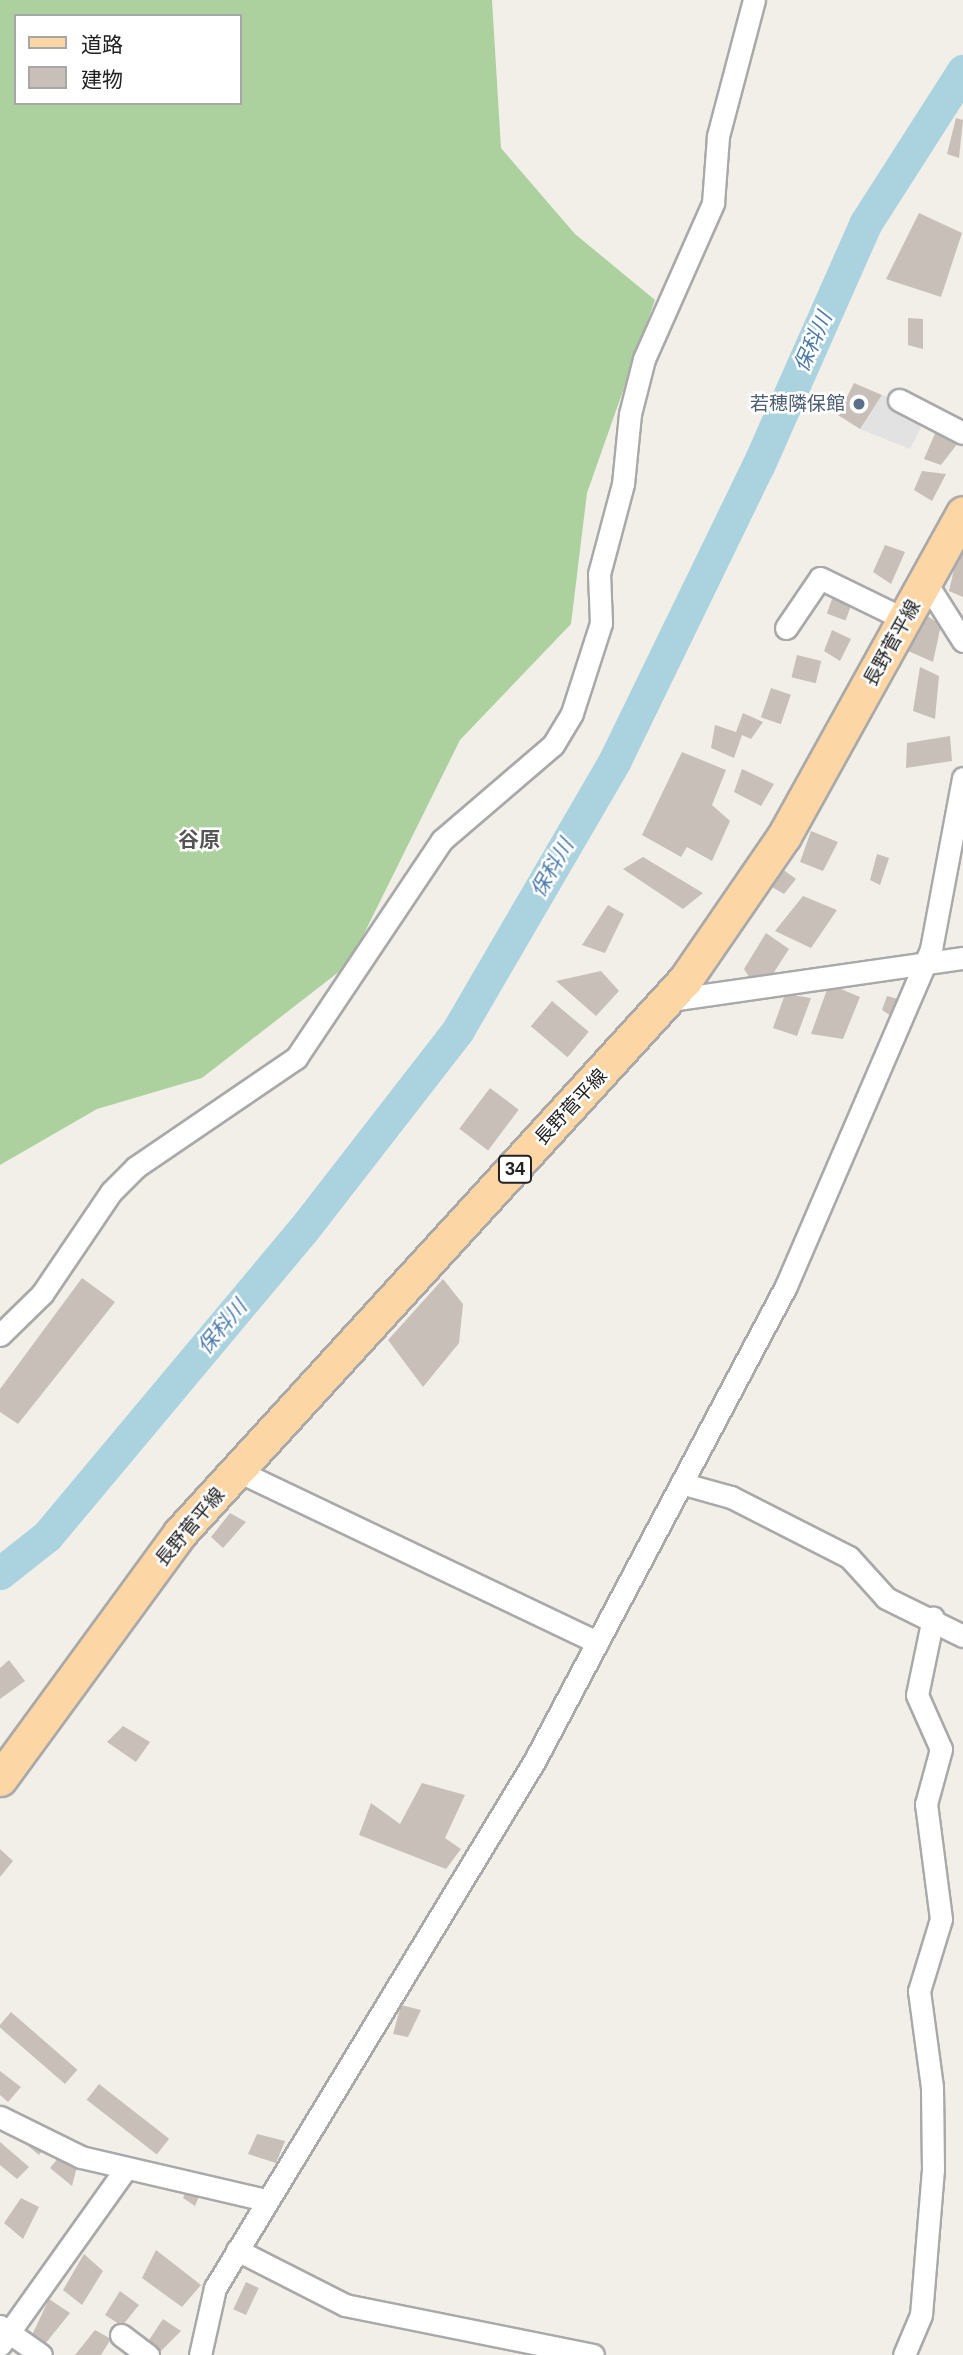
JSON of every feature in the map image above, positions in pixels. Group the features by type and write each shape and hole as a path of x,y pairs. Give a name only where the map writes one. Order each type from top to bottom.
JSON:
{"main road":[{"name":"長野菅平線","path":"0,1779 180,1533 670,1000 784,836 963,513"}],"street":[{"path":"0,1335 42,1294 111,1192 136,1167 296,1058 442,839 553,745 572,713 601,623 599,574 623,485 630,414 644,359 713,203 718,136 754,0"},
{"path":"899,400 963,433"},
{"path":"786,628 820,578 904,619"},
{"path":"925,581 963,641"},
{"path":"200,2355 215,2288 266,2200 458,1892 594,1641 684,1484 786,1286 925,964 963,778"},
{"path":"670,1000 963,958"},
{"path":"238,1471 594,1641"},
{"path":"684,1484 731,1497 849,1557 886,1598 933,1618 963,1636"},
{"path":"904,2355 920,2315 933,2169 932,2087 919,1991 941,1919 926,1804 941,1749 918,1695 933,1618"},
{"path":"1,2120 81,2157 125,2170 191,2178 266,2200"},
{"path":"41,2355 3,2334 125,2170"},
{"path":"237,2250 345,2305 593,2355"},
{"path":"121,2334 148,2355"}],"green space":[{"path":"0,0 492,0 501,148 575,234 655,300 587,493 571,624 460,740 349,964 202,1078 97,1109 0,1165"}],"shaded area":[{"path":"882,395 927,415 910,449 860,429"}],"building":[{"path":"956,118 963,120 959,158 947,154"},
{"path":"919,213 962,233 941,297 886,279"},
{"path":"908,318 923,319 923,349 908,345"},
{"path":"854,383 882,395 860,429 838,415"},
{"path":"937,429 961,439 941,465 924,459"},
{"path":"922,471 946,474 932,501 914,490"},
{"path":"963,534 963,597 949,591"},
{"path":"885,545 905,552 891,584 873,572"},
{"path":"835,591 854,598 846,620 827,614"},
{"path":"923,613 941,625 933,662 906,650"},
{"path":"832,630 851,639 840,661 824,651"},
{"path":"797,655 821,661 816,683 791,677"},
{"path":"920,667 939,676 935,719 913,711"},
{"path":"771,688 791,695 781,724 761,717"},
{"path":"743,713 763,722 751,739 742,735 734,758 711,748 715,725 736,732"},
{"path":"950,736 952,761 906,768 907,743"},
{"path":"682,752 726,770 712,805 730,821 712,861 687,847 681,857 642,835"},
{"path":"742,769 774,784 761,806 734,792"},
{"path":"811,831 838,842 823,871 800,862"},
{"path":"877,854 889,858 880,885 870,880"},
{"path":"643,857 703,893 683,909 623,869"},
{"path":"778,866 796,879 784,894 765,883"},
{"path":"803,896 837,910 811,948 775,931"},
{"path":"608,905 624,914 605,953 582,945"},
{"path":"766,933 789,949 760,994 744,969"},
{"path":"601,971 619,991 596,1016 556,981"},
{"path":"829,984 860,997 843,1039 811,1034"},
{"path":"785,994 811,998 797,1036 773,1028"},
{"path":"887,996 898,999 891,1016 882,1010"},
{"path":"552,1001 589,1032 568,1057 531,1026"},
{"path":"490,1088 519,1110 488,1150 459,1129"},
{"path":"82,1278 115,1302 18,1424 0,1412 0,1389"},
{"path":"443,1279 463,1304 459,1343 423,1387 388,1340"},
{"path":"230,1513 246,1522 223,1548 211,1537"},
{"path":"9,1660 25,1681 0,1699 0,1668"},
{"path":"123,1726 150,1742 136,1762 107,1742"},
{"path":"422,1783 465,1795 445,1838 461,1849 446,1869 359,1835 371,1803 400,1824"},
{"path":"0,1849 13,1861 0,1877"},
{"path":"401,2005 421,2010 408,2037 393,2034"},
{"path":"11,2012 77,2070 65,2084 0,2028"},
{"path":"0,2071 21,2087 8,2102 0,2095"},
{"path":"99,2084 169,2139 157,2155 87,2100"},
{"path":"33,2134 48,2143 39,2155 27,2145"},
{"path":"257,2134 285,2141 276,2163 248,2154"},
{"path":"0,2142 29,2167 17,2179 0,2165"},
{"path":"63,2152 78,2163 72,2186 50,2168"},
{"path":"189,2184 200,2194 195,2206 183,2198"},
{"path":"21,2198 39,2207 23,2239 4,2223"},
{"path":"156,2250 201,2285 182,2307 142,2278"},
{"path":"84,2254 103,2271 82,2305 63,2290"},
{"path":"246,2282 259,2288 246,2315 233,2309"},
{"path":"120,2291 139,2305 122,2326 105,2315"},
{"path":"49,2299 70,2313 45,2344 32,2335"},
{"path":"163,2319 181,2331 157,2355 145,2346"},
{"path":"95,2330 111,2339 101,2355 75,2355"}],"waterway":[{"name":"保科川","path":"0,1573 47,1536 303,1230 458,1030 615,760 758,466 865,224 963,71"}],"place":[{"name":"若穂隣保館","path":"859,404"}],"district":[{"name":"谷原","path":"199,840"}]}
